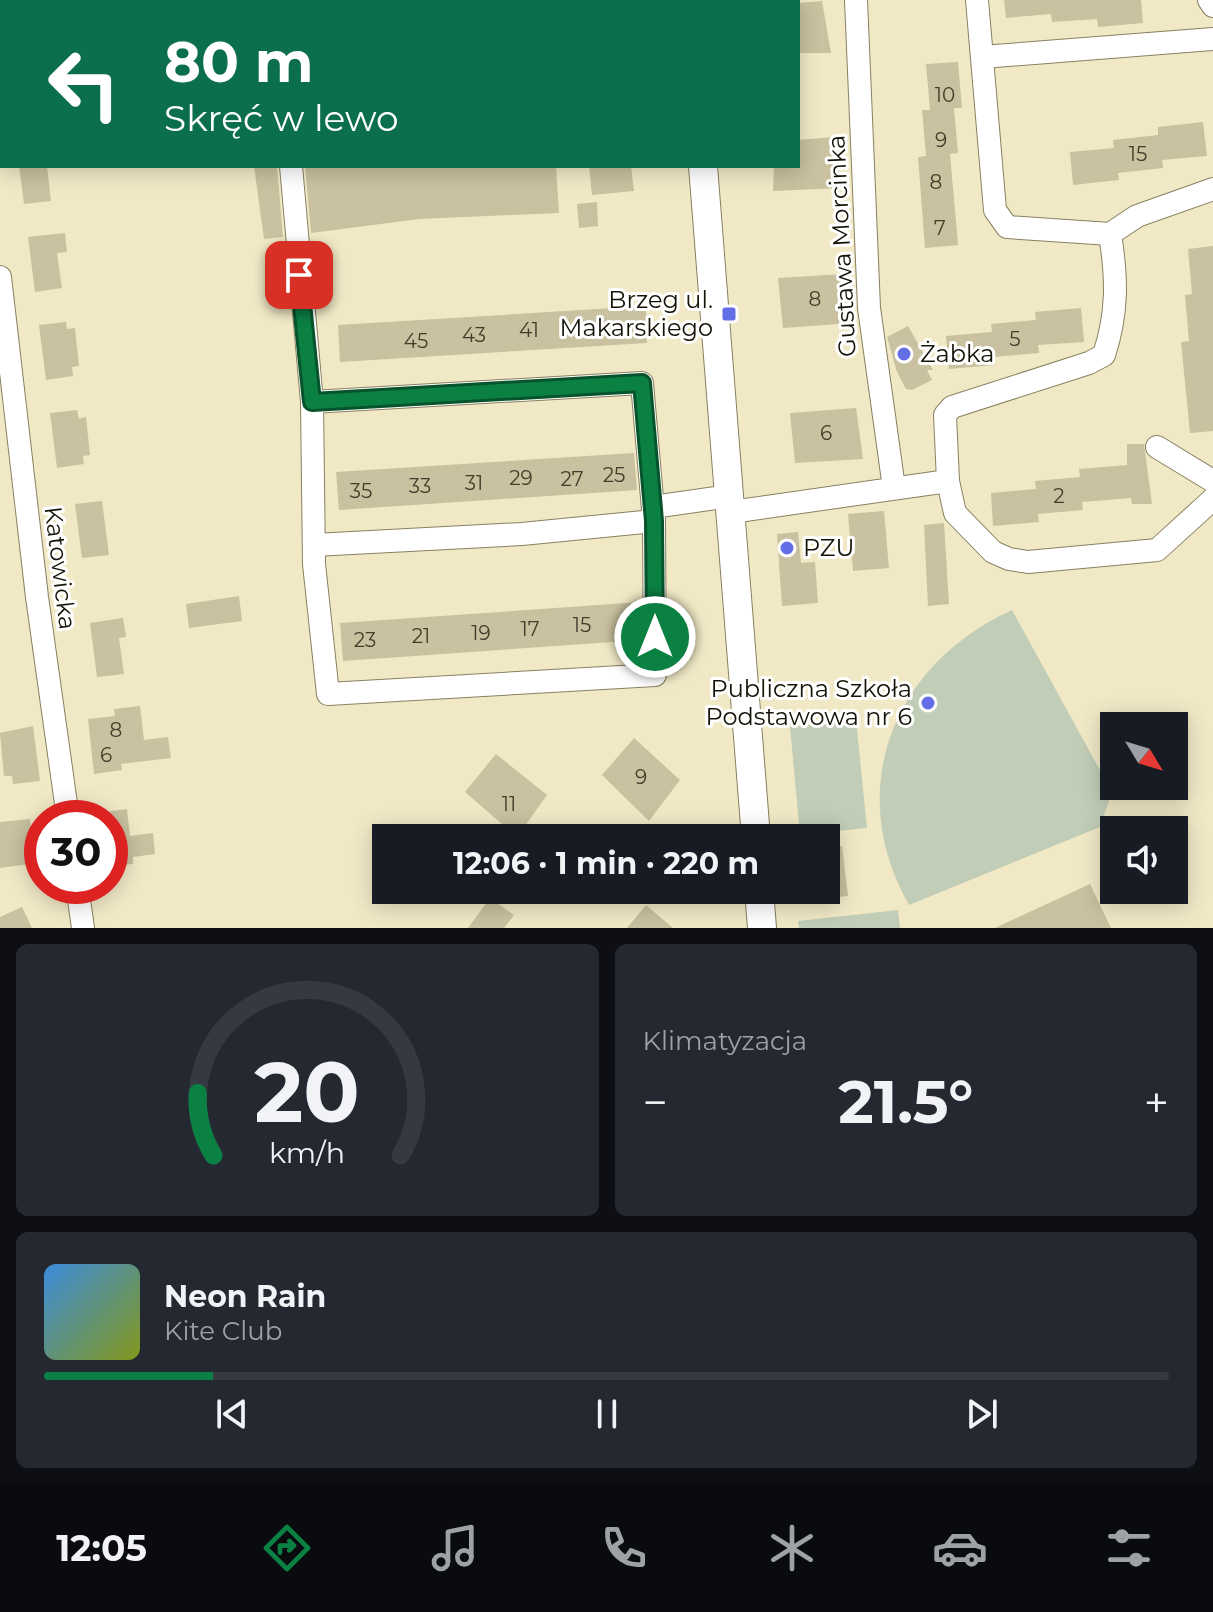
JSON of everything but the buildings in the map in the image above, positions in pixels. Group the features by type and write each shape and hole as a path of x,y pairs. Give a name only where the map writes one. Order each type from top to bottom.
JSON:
{"street":[{"name":"Gustawa Morcinka","path":"856,0 869,308 894,488"},
{"path":"977,0 995,210 1007,227 1110,234 1137,216 1213,189"},
{"path":"1209,0 1213,6"},
{"path":"982,57 1213,39"},
{"path":"291,168 312,402 314,545 328,694 655,675 654,514 642,383 312,402"},
{"path":"703,168 755,824"},
{"path":"1110,234 1117,281 1114,323 1104,355 1089,363 952,407 945,415 948,481 955,513 968,530 993,552 1028,562 1157,550 1213,499"},
{"name":"Katowicka","path":"0,277 37,597 65,800"},
{"path":"1157,447 1213,481"},
{"path":"314,545 522,534 730,504 948,481"},
{"path":"80,904 83,928"},
{"path":"760,904 762,928"}],"green space":[{"path":"1012,610 1100,770 1100,800 1109,800 1104,816 1100,816 1100,827 909,905 890,861 881,818 881,775 891,734 910,696 936,663 971,633"},
{"path":"856,720 867,828 840,831 840,824 799,824 790,727"},
{"path":"898,910 900,928 799,928 798,921"}],"place":[{"name":"Brzeg ul. Makarskiego","path":"729,314"},
{"name":"Żabka","path":"904,354"},
{"name":"PZU","path":"787,548"},
{"name":"Publiczna Szkoła Podstawowa nr 6","path":"928,703"}],"route":[{"path":"299,275 312,402 642,383 654,521 655,637"}]}
